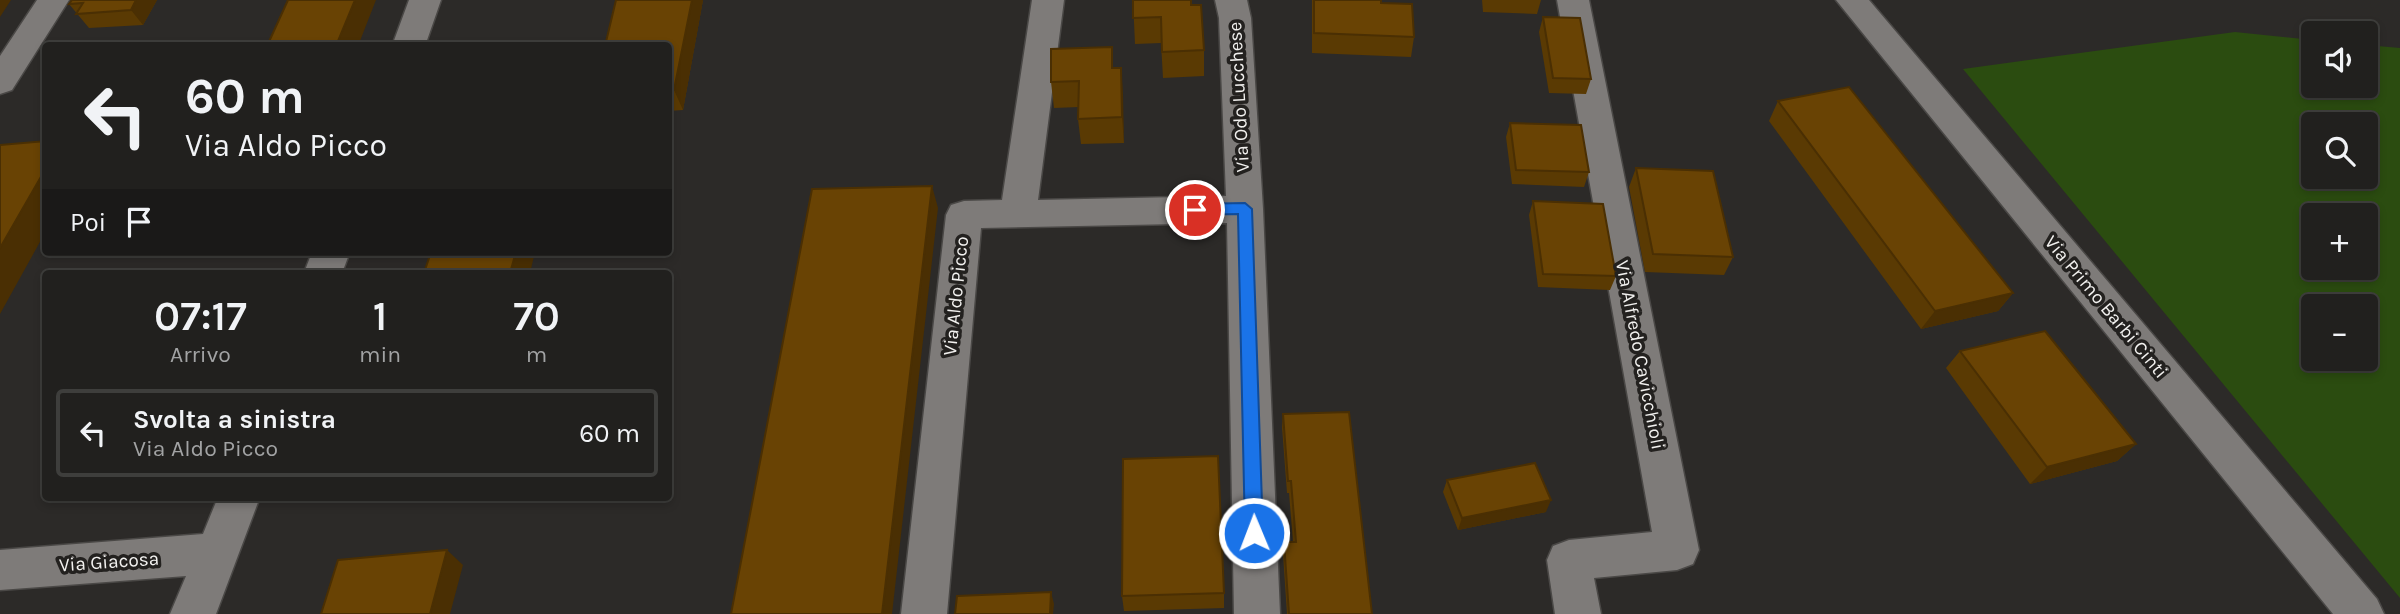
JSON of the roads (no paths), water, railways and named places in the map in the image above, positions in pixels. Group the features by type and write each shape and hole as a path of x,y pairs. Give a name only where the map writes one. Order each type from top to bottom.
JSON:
{"street":[{"path":"0,82 52,0"},
{"path":"409,42 425,0"},
{"path":"1018,214 1048,0"},
{"name":"Via Odo Lucchese","path":"1231,0 1235,18 1245,209 1257,614"},
{"name":"Via Alfredo Cavicchioli","path":"1573,0 1677,550 1570,559 1578,614"},
{"name":"Via Primo Barbi Cinti","path":"1852,0 2361,614"},
{"name":"Via Aldo Picco","path":"924,614 964,215 1245,209"},
{"path":"193,614 238,501"},
{"name":"Via Giacosa","path":"0,570 218,553"}]}
